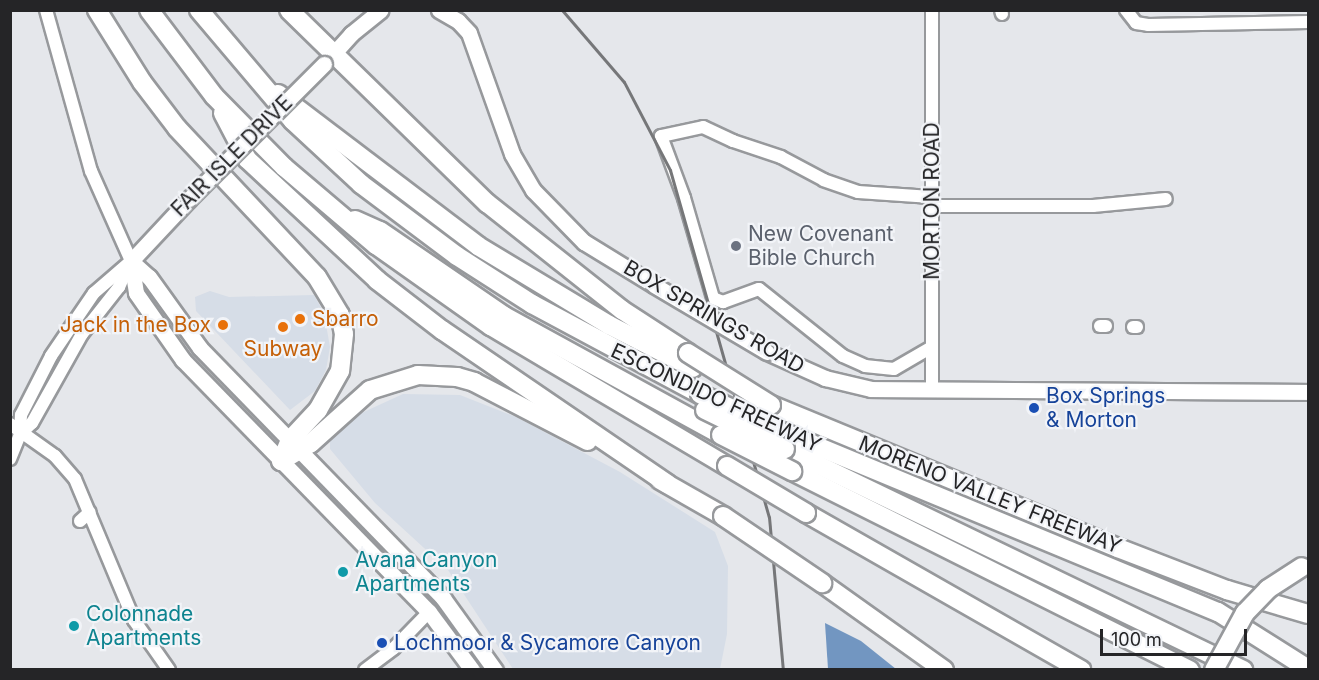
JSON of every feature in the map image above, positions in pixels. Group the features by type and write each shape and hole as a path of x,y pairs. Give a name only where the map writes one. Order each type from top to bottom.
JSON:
{"highway":[{"path":"97,10 142,82 177,128 317,277 340,315 344,334 340,371 318,410 282,460"},
{"name":"ESCONDIDO FREEWAY","path":"149,10 214,96 334,211 419,278 491,326 806,513 1081,669"},
{"name":"ESCONDIDO FREEWAY","path":"199,10 211,28 293,121 360,184 457,256 591,338 703,402 778,430 1209,608 1308,669"},
{"path":"289,10 329,58 427,148 554,259 691,360"},
{"path":"211,28 272,106 339,173 418,239 543,321 703,402 785,449 1243,669"},
{"path":"259,81 303,110 338,142 478,246 609,325 691,360"},
{"path":"214,96 247,159 377,280 442,330 668,484"},
{"path":"334,211 380,231 504,316 574,357 792,471 1191,669"},
{"name":"MORENO VALLEY FREEWAY","path":"691,360 771,405 1129,552 1227,590 1308,614"},
{"path":"295,444 370,390 402,378 436,375 457,377 489,389 668,484 723,516 944,669"},
{"path":"1214,669 1245,613 1268,590 1305,565"}],"main road":[{"path":"329,58 381,10"},
{"name":"BOX SPRINGS ROAD","path":"439,10 469,33 512,154 533,190 584,242 767,352 852,386 932,391 1308,392"},
{"name":"FAIR ISLE DRIVE","path":"131,261 329,58"},
{"path":"131,261 149,277 200,348 443,598 495,669"},
{"path":"131,261 136,293 166,340 429,612 472,669"}],"street":[{"path":"46,10 91,171 131,261"},
{"name":"MORTON ROAD","path":"932,10 932,391"},
{"path":"1126,10 1136,23 1148,24 1308,22"},
{"path":"932,347 894,369 865,366 843,356 759,289 723,302 713,298 684,198 661,136 703,127 733,141 782,157 824,180 858,192 931,202 1093,206 1166,199"},
{"name":"FAIR ISLE DRIVE","path":"10,459 21,415 51,356 94,293 131,261"},
{"path":"10,424 15,433 65,466 85,517 134,620 169,669"},
{"path":"365,669 394,648 429,612"}],"shaded area":[{"path":"210,291 229,297 314,295 324,313 330,347 326,370 315,391 290,410 196,311 195,297"},
{"path":"403,394 460,395 516,417 620,472 715,532 728,566 727,634 720,669 513,669 448,570 375,503 330,449 330,440 355,416"}],"water":[{"path":"825,623 861,641 896,669 828,669"}],"railway":[{"path":"562,10 624,82 670,170 769,517 783,670"}],"place":[{"name":"New Covenant Bible Church","path":"736,246"},
{"name":"Sbarro","path":"300,319"},
{"name":"Jack in the Box","path":"223,325"},
{"name":"Subway","path":"283,327"},
{"name":"Box Springs & Morton","path":"1034,408"},
{"name":"Avana Canyon Apartments","path":"343,572"},
{"name":"Colonnade Apartments","path":"74,626"},
{"name":"Lochmoor & Sycamore Canyon","path":"382,643"}]}
